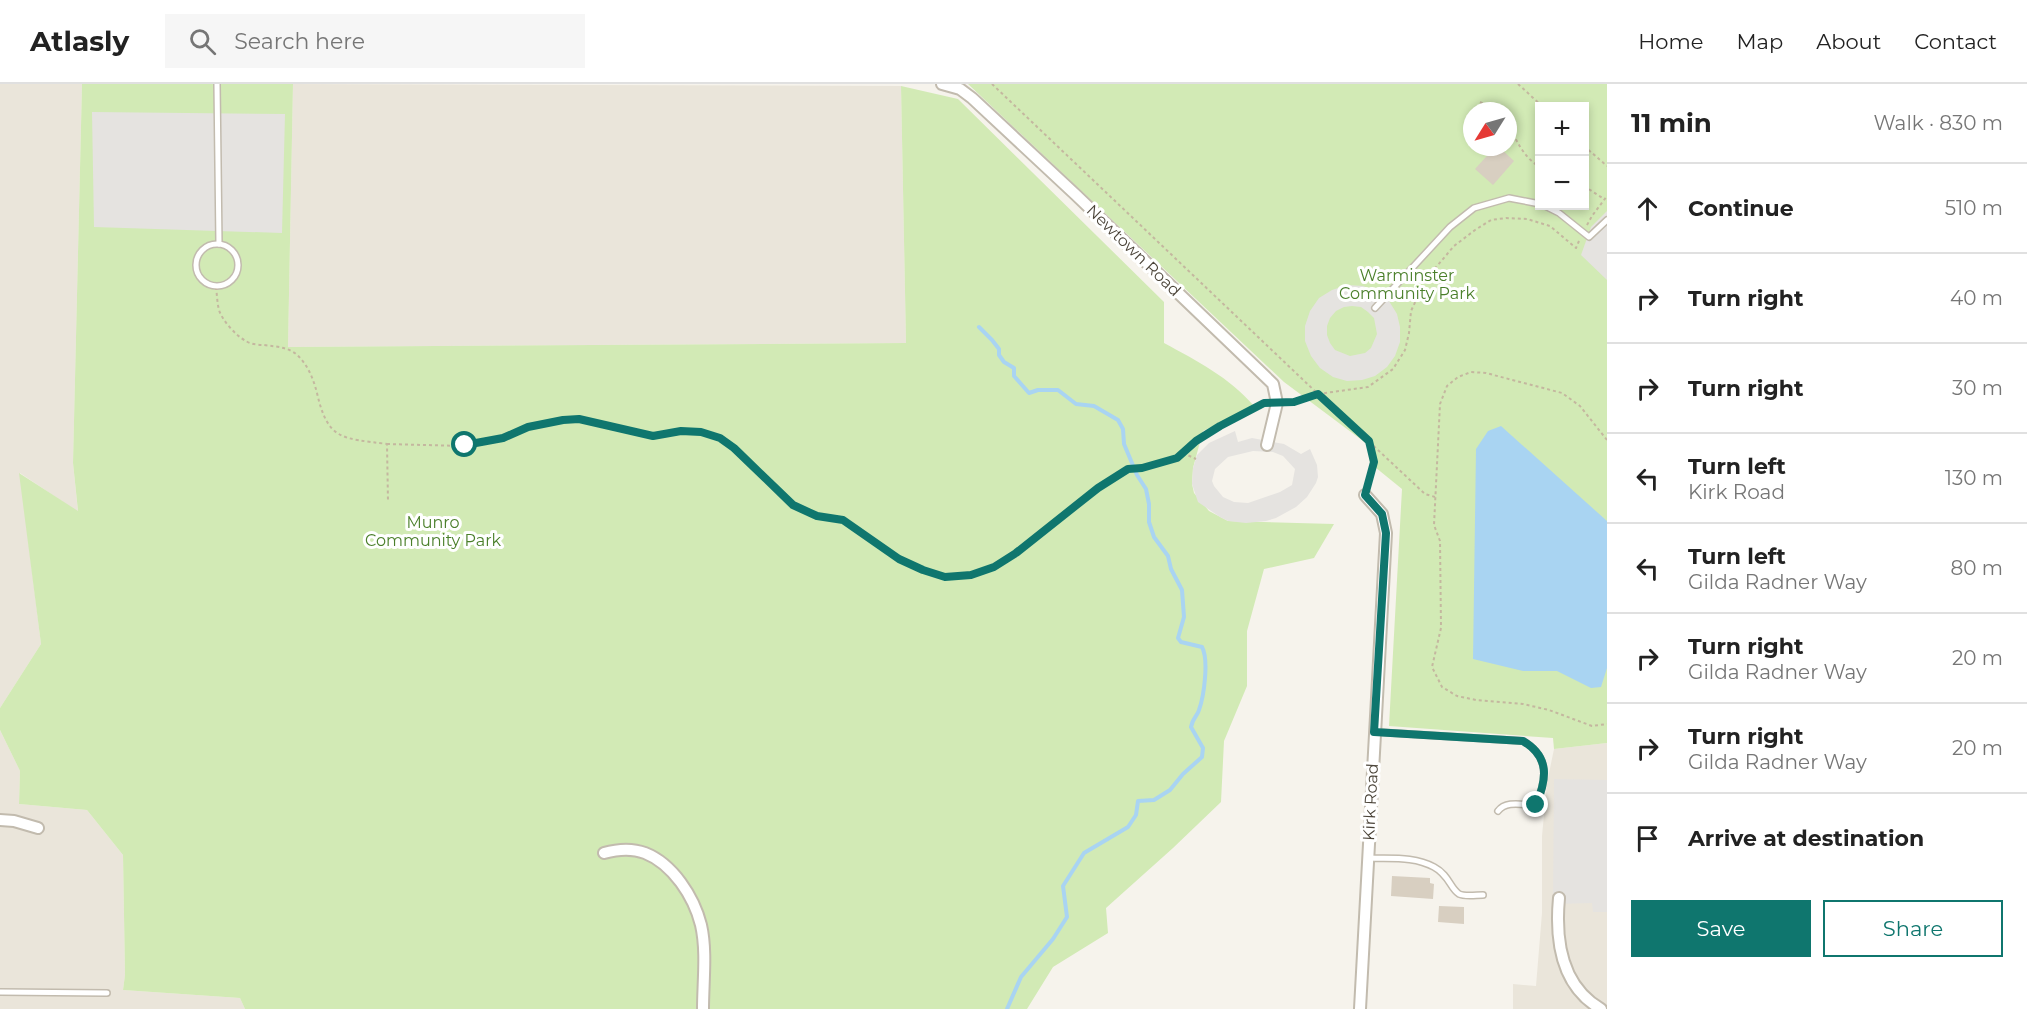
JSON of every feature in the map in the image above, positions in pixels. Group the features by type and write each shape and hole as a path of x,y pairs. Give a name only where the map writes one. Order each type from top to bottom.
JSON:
{"street":[{"name":"Newtown Road","path":"942,84 960,89 972,98 1174,289 1273,384 1277,403"},
{"path":"1267,445 1277,403"},
{"name":"Kirk Road","path":"1360,1009 1386,533 1382,514 1365,495"},
{"path":"0,820 14,821 38,828"},
{"path":"604,853 630,849 645,853 667,867 691,899 701,927 704,1009"},
{"path":"1559,898 1558,934 1563,962 1576,988 1585,998 1601,1009"}],"lane":[{"path":"217,84 219,244"},
{"path":"1375,308 1449,227 1474,208 1509,198 1535,203"},
{"path":"1553,210 1589,237 1607,220"},
{"path":"219,244 234,252 238,265 237,272 229,283 216,286 203,282 195,263 202,250 219,244"},
{"path":"1374,732 1523,741 1531,746 1541,756 1544,767 1542,790 1536,805 1508,804 1502,806 1498,812"},
{"path":"1367,858 1418,860 1442,871 1450,880 1453,888 1461,895 1483,895"},
{"path":"0,992 107,993"}],"path":[{"path":"992,84 1425,494 1435,497"},
{"path":"1518,84 1538,102"},
{"path":"1517,142 1529,160 1535,164"},
{"path":"1589,150 1607,166"},
{"path":"1589,189 1604,199"},
{"path":"216,286 219,312 230,327 247,342 291,350 303,361 314,381 325,422 341,435 361,441 387,444 462,446 503,438 528,427 579,419 653,436 681,431 701,432 720,438 734,448 793,505 817,516 843,520 899,559 945,577 971,575 994,567 1016,553 1098,488 1128,469 1142,468 1177,458 1196,441 1264,403 1294,402 1318,394 1368,387 1393,369 1405,350 1411,311 1419,292 1426,279 1454,246 1491,220 1506,218 1527,219 1550,226 1576,248 1592,216 1607,196"},
{"path":"1607,440 1580,406 1562,393 1486,373 1471,372 1458,377 1447,386 1440,404 1434,525 1440,541 1441,627 1432,667 1442,687 1457,696 1523,704 1549,710 1592,726 1607,724"},
{"path":"1365,495 1374,462 1369,441"},
{"path":"387,444 388,502"},
{"path":"1183,453 1196,459"}],"shaded area":[{"path":"0,84 82,84 73,463 78,512 20,473 41,644 0,708"},
{"path":"293,84 901,86 906,343 288,347"},
{"path":"92,112 285,114 282,233 94,227"},
{"path":"1607,211 1607,280 1581,255 1591,227"},
{"path":"1347,285 1363,286 1378,292 1389,301 1397,314 1400,342 1395,356 1387,367 1375,376 1347,381 1333,377 1320,368 1311,356 1305,341 1305,326 1310,311 1319,298","holes":["1344,307 1361,307 1374,318 1377,334 1371,348 1365,353 1350,356 1335,350 1327,335 1330,318"]},
{"path":"1235,431 1238,442 1252,438 1284,444 1301,454 1310,449 1317,465 1316,483 1307,497 1296,507 1276,518 1246,523 1228,521 1198,502 1192,484 1197,455 1209,443","holes":["1253,451 1273,452 1283,456 1295,469 1292,485 1280,492 1248,503 1234,502 1223,497 1214,486 1212,481 1215,469 1228,457"]},
{"path":"0,730 20,771 19,804 87,810 123,855 125,975 123,990 240,998 245,1009 0,1009"},
{"path":"1607,743 1607,1009 1513,1009 1513,984 1536,986 1542,913 1542,836 1547,783 1554,749"},
{"path":"1554,779 1607,780 1607,912 1593,912 1592,903 1553,904"}],"green space":[{"name":"Munro Community Park","path":"82,84 293,84 288,347 906,343 901,86 958,99 1164,302 1164,343 1223,378 1254,406 1203,431 1193,468 1192,484 1194,493 1209,511 1228,521 1334,524 1314,558 1264,569 1247,631 1247,686 1224,741 1221,802 1106,908 1108,933 1053,967 1027,1009 245,1009 240,998 123,990 125,975 123,855 87,810 19,804 20,771 0,730 0,708 41,644 19,473 78,511 73,463"},
{"name":"Warminster Community Park","path":"968,84 1607,84 1607,743 1554,749 1553,738 1389,726 1402,489 1370,463 1367,444 1284,382"}],"water":[{"path":"1501,426 1607,521 1607,668 1601,687 1591,688 1557,671 1523,671 1473,659 1476,449 1488,431"}],"building":[{"path":"1487,156 1509,156 1514,161 1493,185 1475,169"},
{"path":"1392,876 1430,878 1430,883 1434,884 1433,899 1391,896"},
{"path":"1439,906 1464,907 1464,924 1438,922"}],"waterway":[{"path":"979,327 999,349 999,355 1004,362 1014,368 1014,376 1029,393 1038,390 1058,390 1076,404 1094,406 1118,420 1123,429 1124,444 1137,475 1146,489 1149,522 1154,537 1168,556 1171,569 1182,590 1184,617 1178,638 1181,642 1202,647 1205,660 1203,696 1191,727 1203,748 1202,757 1183,774 1170,790 1154,800 1138,801 1136,815 1128,827 1084,853 1063,886 1067,917 1053,939 1021,977 1007,1009"}],"route":[{"path":"465,445 503,438 543,423 579,419 653,436 681,431 701,432 720,438 734,448 793,505 817,516 843,520 899,559 945,577 971,575 994,567 1016,553 1076,504 1128,469 1142,468 1177,458 1196,441 1264,403 1294,402 1318,394 1369,441 1374,462 1365,495 1382,514 1386,533 1374,732 1523,741 1541,756 1544,767 1542,790 1536,805"}]}
